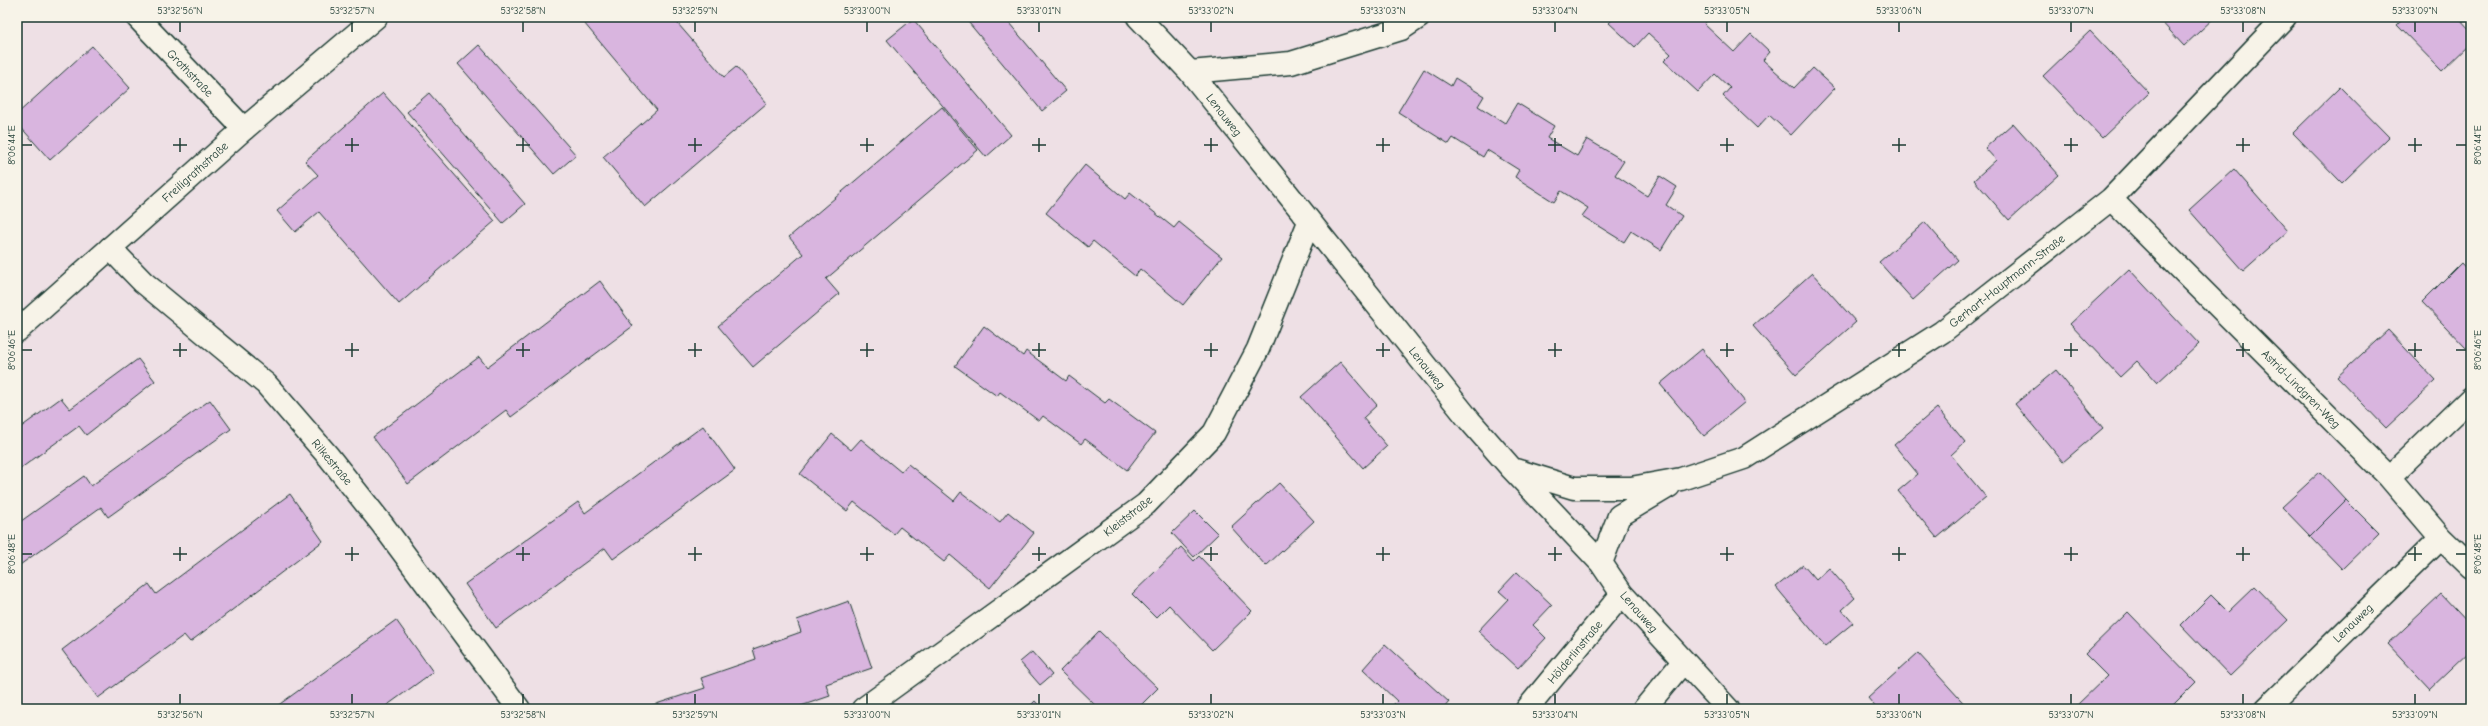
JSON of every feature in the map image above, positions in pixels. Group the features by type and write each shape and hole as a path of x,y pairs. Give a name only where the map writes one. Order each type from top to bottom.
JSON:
{"street":[{"name":"Grothstraße","path":"137,17 244,128"},
{"name":"Freiligrathstraße","path":"17,331 244,128 376,17"},
{"name":"Lenauweg","path":"1138,17 1190,72 1470,421 1512,470 1601,563 1622,594 1683,662 1728,709"},
{"path":"1190,72 1291,62 1402,29 1419,17"},
{"name":"Gerhart-Hauptmann-Straße","path":"1512,470 1574,488 1631,488 1681,479 1744,458 1942,332 2112,199 2285,17"},
{"name":"Astrid-Lindgren-Weg","path":"2112,199 2389,477 2441,538 2471,567"},
{"name":"Kleiststraße","path":"863,709 1146,504 1214,433 1258,349 1309,222"},
{"name":"Rilkestraße","path":"110,248 143,282 266,384 329,457 382,524 520,709"},
{"path":"2389,477 2471,398"},
{"name":"Gerhart-Hauptmann-Straße","path":"1601,563 1619,516 1681,479"},
{"name":"Lenauweg","path":"2266,709 2441,538"},
{"name":"Hölderlinstraße","path":"1527,709 1622,594"},
{"path":"1644,709 1683,662"}],"building":[{"path":"579,17 672,17 724,77 736,67 767,103 645,207 603,157 657,110"},
{"path":"964,17 1004,17 1066,91 1042,111"},
{"path":"1611,17 1710,17 1704,24 1734,52 1751,34 1770,52 1763,60 1794,88 1813,68 1835,88 1791,135 1769,115 1757,128 1723,96 1730,88 1715,74 1698,92 1664,61 1671,54 1648,33 1635,47 1609,23 1613,19"},
{"path":"2157,17 2215,17 2184,46"},
{"path":"2405,17 2458,17 2471,31 2471,43 2442,71 2397,25"},
{"path":"913,19 1011,135 986,157 887,40"},
{"path":"2090,31 2149,93 2102,138 2043,76"},
{"path":"479,45 576,155 554,174 458,64"},
{"path":"92,46 130,88 50,160 17,123 17,114"},
{"path":"1424,69 1451,86 1455,78 1484,96 1478,106 1505,123 1517,103 1554,126 1547,138 1577,156 1587,139 1624,161 1615,175 1647,196 1660,176 1677,187 1666,205 1682,216 1661,250 1631,231 1624,242 1582,216 1588,208 1561,191 1554,202 1515,177 1519,170 1487,150 1483,157 1453,138 1449,144 1398,112"},
{"path":"2340,87 2389,137 2342,183 2293,133"},
{"path":"383,93 495,221 399,304 319,212 295,232 277,211 318,175 305,161"},
{"path":"429,93 525,204 503,223 407,112"},
{"path":"942,107 978,150 826,279 839,294 753,367 718,326 803,254 789,237"},
{"path":"2013,123 2059,175 2009,220 1974,180 1996,160 1985,148"},
{"path":"1085,165 1125,199 1130,193 1174,228 1179,222 1222,257 1183,305 1140,269 1135,276 1093,241 1088,247 1046,213"},
{"path":"2234,169 2288,231 2243,271 2189,210"},
{"path":"1925,222 1958,260 1913,300 1879,262"},
{"path":"2461,263 2471,274 2471,344 2466,348 2422,302"},
{"path":"2129,269 2199,344 2157,383 2137,361 2120,377 2070,324"},
{"path":"1812,273 1856,322 1796,375 1753,326"},
{"path":"600,281 633,326 511,417 506,410 408,484 373,437 479,357 487,367"},
{"path":"984,326 1023,356 1026,351 1066,381 1069,376 1105,403 1109,399 1155,433 1127,470 1085,439 1081,444 1043,416 1039,421 1000,392 997,396 955,366"},
{"path":"2388,330 2436,381 2386,428 2337,377"},
{"path":"1702,349 1745,402 1704,436 1660,384"},
{"path":"138,359 155,381 86,435 79,426 17,471 17,430 61,398 70,409"},
{"path":"1340,362 1377,405 1363,418 1387,446 1363,468 1301,397"},
{"path":"2056,370 2103,428 2063,462 2015,404"},
{"path":"210,400 231,429 108,517 101,507 17,567 17,524 84,476 91,486"},
{"path":"1937,408 1965,442 1951,455 1986,497 1937,538 1898,491 1918,474 1894,445"},
{"path":"703,426 735,470 613,559 605,548 496,628 465,584 578,502 585,513"},
{"path":"832,434 851,450 861,439 901,472 908,464 954,501 961,492 1000,522 1008,512 1034,533 990,588 950,555 944,562 900,527 894,534 854,502 847,511 800,474"},
{"path":"2320,472 2346,500 2310,536 2282,507"},
{"path":"1279,483 1314,521 1266,566 1231,527"},
{"path":"290,494 323,541 190,642 184,635 98,698 62,650 149,584 156,594"},
{"path":"2346,500 2379,533 2342,569 2310,536"},
{"path":"1195,511 1218,534 1194,557 1172,533"},
{"path":"1181,547 1194,561 1199,556 1252,611 1212,650 1169,605 1156,618 1132,594"},
{"path":"1803,565 1816,580 1829,568 1855,598 1842,610 1853,623 1825,646 1776,587"},
{"path":"1517,572 1552,605 1533,625 1546,638 1518,668 1478,631 1508,599 1499,591"},
{"path":"2255,586 2288,620 2230,676 2181,625 2211,595 2228,612"},
{"path":"2441,594 2471,626 2471,650 2430,689 2388,644"},
{"path":"849,601 872,668 826,684 830,696 792,709 651,709 650,706 705,688 701,678 756,659 753,649 801,632 797,620"},
{"path":"2128,612 2196,682 2169,709 2079,709 2076,706 2107,676 2085,654"},
{"path":"396,620 433,672 382,709 273,709"},
{"path":"1099,631 1158,688 1137,709 1099,709 1060,671"},
{"path":"1385,644 1449,702 1443,709 1389,709 1397,701 1363,669"},
{"path":"1032,652 1052,675 1040,685 1020,662"},
{"path":"1918,653 1969,709 1877,709 1868,698"},
{"path":"1035,701 1042,709 1027,709"}]}
